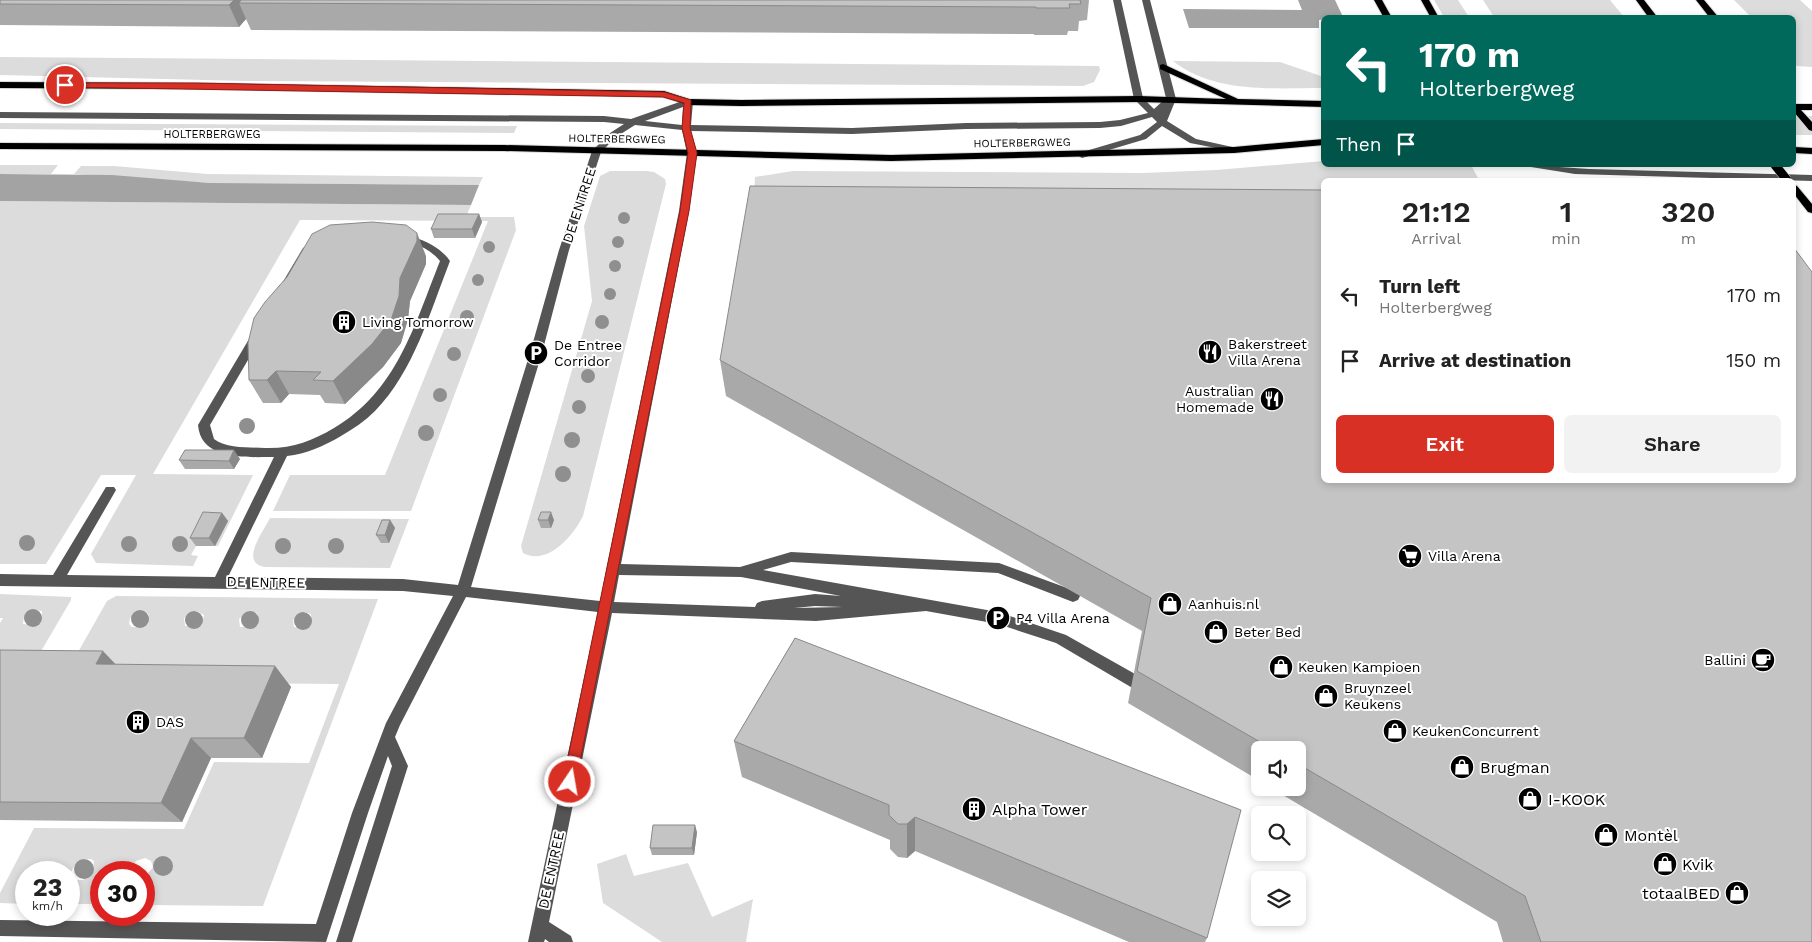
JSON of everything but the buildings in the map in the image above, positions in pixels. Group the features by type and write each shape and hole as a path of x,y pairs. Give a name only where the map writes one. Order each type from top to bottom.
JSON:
{"main road":[{"path":"1378,0 1386,15"},
{"path":"1425,0 1432,15"},
{"path":"1640,0 1652,15"},
{"path":"1700,0 1712,15"},
{"path":"1163,67 1241,102"},
{"path":"0,85 195,86 664,94 688,102 741,103 1171,99 1321,104"},
{"path":"1796,107 1812,107"},
{"path":"1796,109 1812,128"},
{"name":"HOLTERBERGWEG","path":"0,146 504,148 891,158 1234,150 1321,142"},
{"path":"1796,150 1812,150"},
{"path":"1777,167 1785,178"},
{"path":"1796,190 1812,210"}],"street":[{"path":"1117,0 1140,99 1162,122 1193,141 1234,150"},
{"path":"1081,155 1143,138 1162,122 1171,99 1146,0"},
{"path":"1121,123 1140,99"},
{"name":"HOLTERBERGWEG","path":"0,114 556,119 635,121 686,128 852,131 966,126 1100,125 1121,123 1153,114 1171,99"},
{"name":"DE ENTREE","path":"0,928 320,937 360,813 393,723 463,591 536,353 564,250 596,151 613,135 635,121 688,102 686,128 692,153 684,211 582,728 537,934 565,942"},
{"path":"1543,167 1583,172 1812,178"},
{"path":"400,237 414,240 433,248 446,261 398,374 386,391 371,408 350,425 306,448 283,452 230,451 217,448 209,442 204,434 204,424 302,256 314,244 330,238 400,237"},
{"name":"DE ENTREE","path":"219,582 283,452"},
{"path":"57,580 110,490"},
{"path":"741,572 791,557 999,568 1073,596"},
{"path":"614,569 741,572 998,618 1060,639 1160,697"},
{"name":"DE ENTREE","path":"0,580 403,585 463,591"},
{"path":"463,591 606,607 816,615 924,606"},
{"path":"344,942 400,766 388,738"}],"shaded area":[{"path":"1298,0 1335,0 1342,15 1321,15 1319,28 1189,28 1183,9 1302,10"},
{"path":"1434,0 1458,0 1468,15 1443,15"},
{"path":"1483,0 1610,0 1622,15 1493,15"},
{"path":"1734,0 1800,0 1812,11 1812,67 1796,65 1796,15 1749,15"},
{"path":"0,57 1099,66 1100,70 1094,82 1083,86 247,81 0,75"},
{"path":"1173,61 1280,62 1321,76 1321,88 1246,87 1207,79 1189,72"},
{"path":"1812,116 1812,135 1796,135 1796,117"},
{"path":"0,123 517,126 514,133 0,129"},
{"path":"1321,161 1321,167 1472,167 1478,178 1321,178 1321,198 754,195 755,177 793,171 1143,173 1216,170"},
{"path":"0,165 58,165 51,174 0,174"},
{"path":"81,166 114,166 207,174 483,177 479,185 210,183 74,174"},
{"path":"610,171 654,172 665,179 666,184 583,516 573,532 559,547 542,556 532,556 523,553 521,546 592,301 584,226 600,176"},
{"path":"0,174 112,175 210,183 479,185 471,205 0,201"},
{"path":"0,201 471,205 466,217 514,217 516,230 411,511 273,511 290,475 385,475 488,221 300,220 153,474 253,475 218,546 215,546 227,521 196,546 191,555 198,556 193,566 96,563 91,554 136,475 101,475 46,564 0,564"},
{"path":"270,518 409,519 390,568 265,567 257,564 253,553 258,539"},
{"path":"0,594 71,597 33,665 0,665 0,623 3,618 0,618","holes":["33,610 42,611 42,618 33,625 23,624 24,616"]},
{"path":"116,596 378,599 263,906 155,905 155,861 145,858 136,861 94,861 83,859 80,861 17,861 34,828 184,829 214,762 309,763 339,684 124,682 69,668 107,601","holes":["197,611 204,615 203,620 194,626 185,626 184,618 190,613","139,612 146,612 149,615 146,623 138,627 132,627 129,624 130,618","251,612 257,613 258,621 249,627 240,627 239,619","305,612 311,614 311,621 303,628 294,627 293,620"]},
{"path":"626,854 634,876 688,863 712,917 753,899 746,942 662,942 603,903 597,864"},
{"path":"15,864 15,904 0,903 0,893"},
{"path":"90,873 90,904 80,904 80,880 83,880"}],"place":[{"name":"Living Tomorrow","path":"344,322"},
{"name":"Bakerstreet Villa Arena","path":"1210,352"},
{"name":"De Entree Corridor","path":"536,353"},
{"name":"Australian Homemade","path":"1272,399"},
{"name":"Villa Arena","path":"1410,556"},
{"name":"Aanhuis.nl","path":"1170,604"},
{"name":"P4 Villa Arena","path":"998,618"},
{"name":"Beter Bed","path":"1216,632"},
{"name":"Ballini","path":"1763,660"},
{"name":"Keuken Kampioen","path":"1281,667"},
{"name":"Bruynzeel Keukens","path":"1326,696"},
{"name":"DAS","path":"138,722"},
{"name":"KeukenConcurrent","path":"1395,731"},
{"name":"Brugman","path":"1462,767"},
{"name":"I-KOOK","path":"1530,799"},
{"name":"Alpha Tower","path":"974,809"},
{"name":"Montèl","path":"1606,835"},
{"name":"Kvik","path":"1665,864"},
{"name":"totaalBED","path":"1737,893"}],"route":[{"path":"65,85 664,94 688,102 686,128 692,153 684,211 586,711 570,782"}]}
